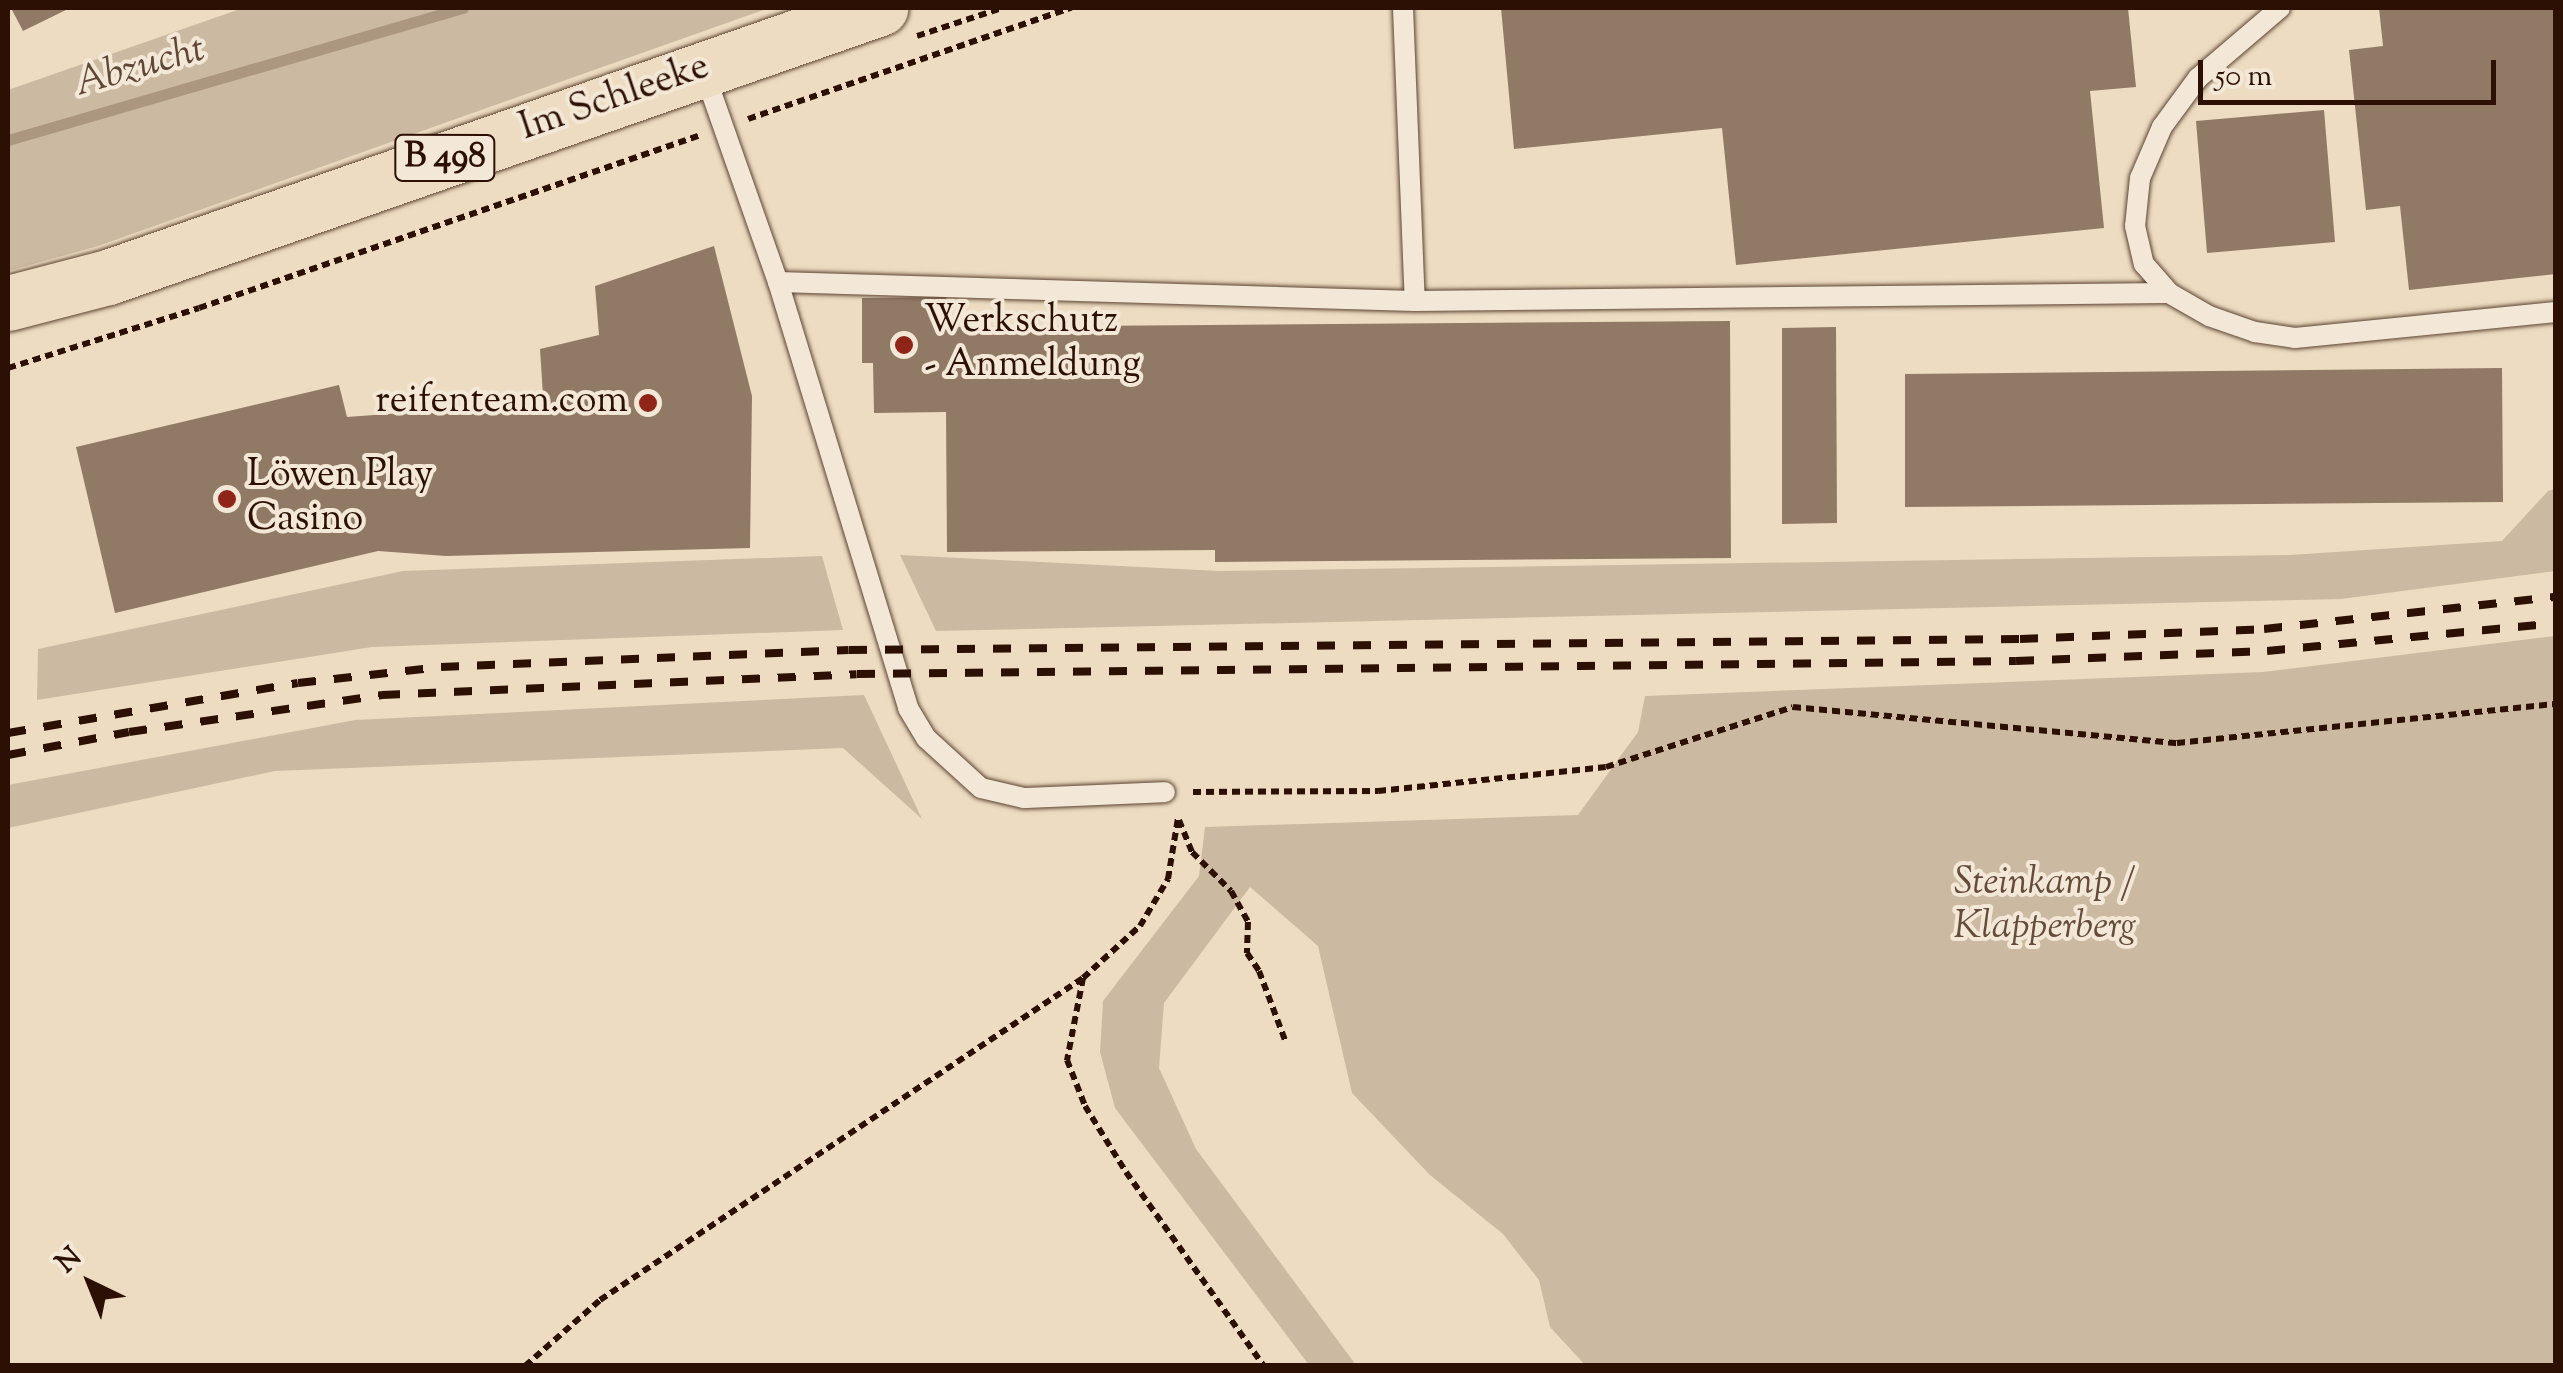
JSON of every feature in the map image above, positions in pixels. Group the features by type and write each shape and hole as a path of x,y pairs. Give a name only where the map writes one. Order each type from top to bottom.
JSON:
{"main road":[{"name":"Im Schleeke","path":"8,303 108,276 880,8"}],"lane":[{"path":"1402,8 1415,301"},
{"path":"2280,8 2198,78 2162,127 2140,178 2135,226 2144,264 2168,293 2209,316 2255,332 2295,338 2556,312"},
{"path":"703,68 778,282 908,708 926,738 981,788 1024,798 1165,792"},
{"path":"778,282 1415,301 2168,293"}],"path":[{"path":"8,368 199,308 1071,8"},
{"path":"1285,1040 1259,971 1247,954 1248,922 1231,892 1192,852 1165,792 1378,791 1606,767 1793,707 2177,743 2556,704"},
{"path":"525,1366 600,1300 1083,978 1140,926 1168,879 1179,819"},
{"path":"1083,978 1067,1060 1085,1106 1126,1172 1264,1366"}],"green space":[{"path":"243,8 769,8 98,246 8,271 8,90"},
{"path":"2555,489 2555,571 2341,599 936,631 900,555 1219,571 2290,555 2502,541 2548,491"},
{"path":"822,556 843,630 372,647 37,700 38,649 403,571"},
{"name":"Steinkamp / Klapperberg","path":"2555,636 2555,1365 1585,1365 1550,1327 1539,1280 1503,1234 1430,1175 1352,1093 1318,946 1250,887 1164,1003 1159,1068 1196,1149 1356,1365 1309,1365 1115,1108 1100,1052 1103,1001 1199,876 1205,827 1578,815 1638,732 1645,696 2263,672"},
{"path":"864,695 922,819 843,748 275,771 8,828 8,785 355,720"}],"building":[{"path":"11,8 70,8 23,31"},
{"path":"1501,8 2128,8 2136,87 2090,91 2104,228 1736,265 1722,128 1514,149"},
{"path":"2379,8 2556,8 2556,274 2409,290 2400,206 2366,210 2349,50 2383,46"},
{"path":"2324,110 2335,242 2207,253 2196,121"},
{"path":"714,246 752,396 750,548 446,556 378,551 115,613 76,447 339,385 347,417 442,410 544,411 540,349 599,335 595,286"},
{"path":"946,297 946,327 1730,321 1731,558 1215,562 1215,550 947,552 946,412 874,413 873,363 862,363 862,298"},
{"path":"1836,327 1837,523 1782,524 1782,328"},
{"path":"2502,368 2503,502 1905,507 1905,374"}],"waterway":[{"name":"Abzucht","path":"8,140 463,8"}],"railway":[{"path":"8,733 298,683 441,667 849,650 2020,639 2264,629 2556,597"},
{"path":"8,755 129,732 382,695 857,674 2016,661 2267,651 2556,623"}],"place":[{"name":"Werkschutz - Anmeldung","path":"904,345"},
{"name":"reifenteam.com","path":"648,403"},
{"name":"Löwen Play Casino","path":"227,499"}]}
